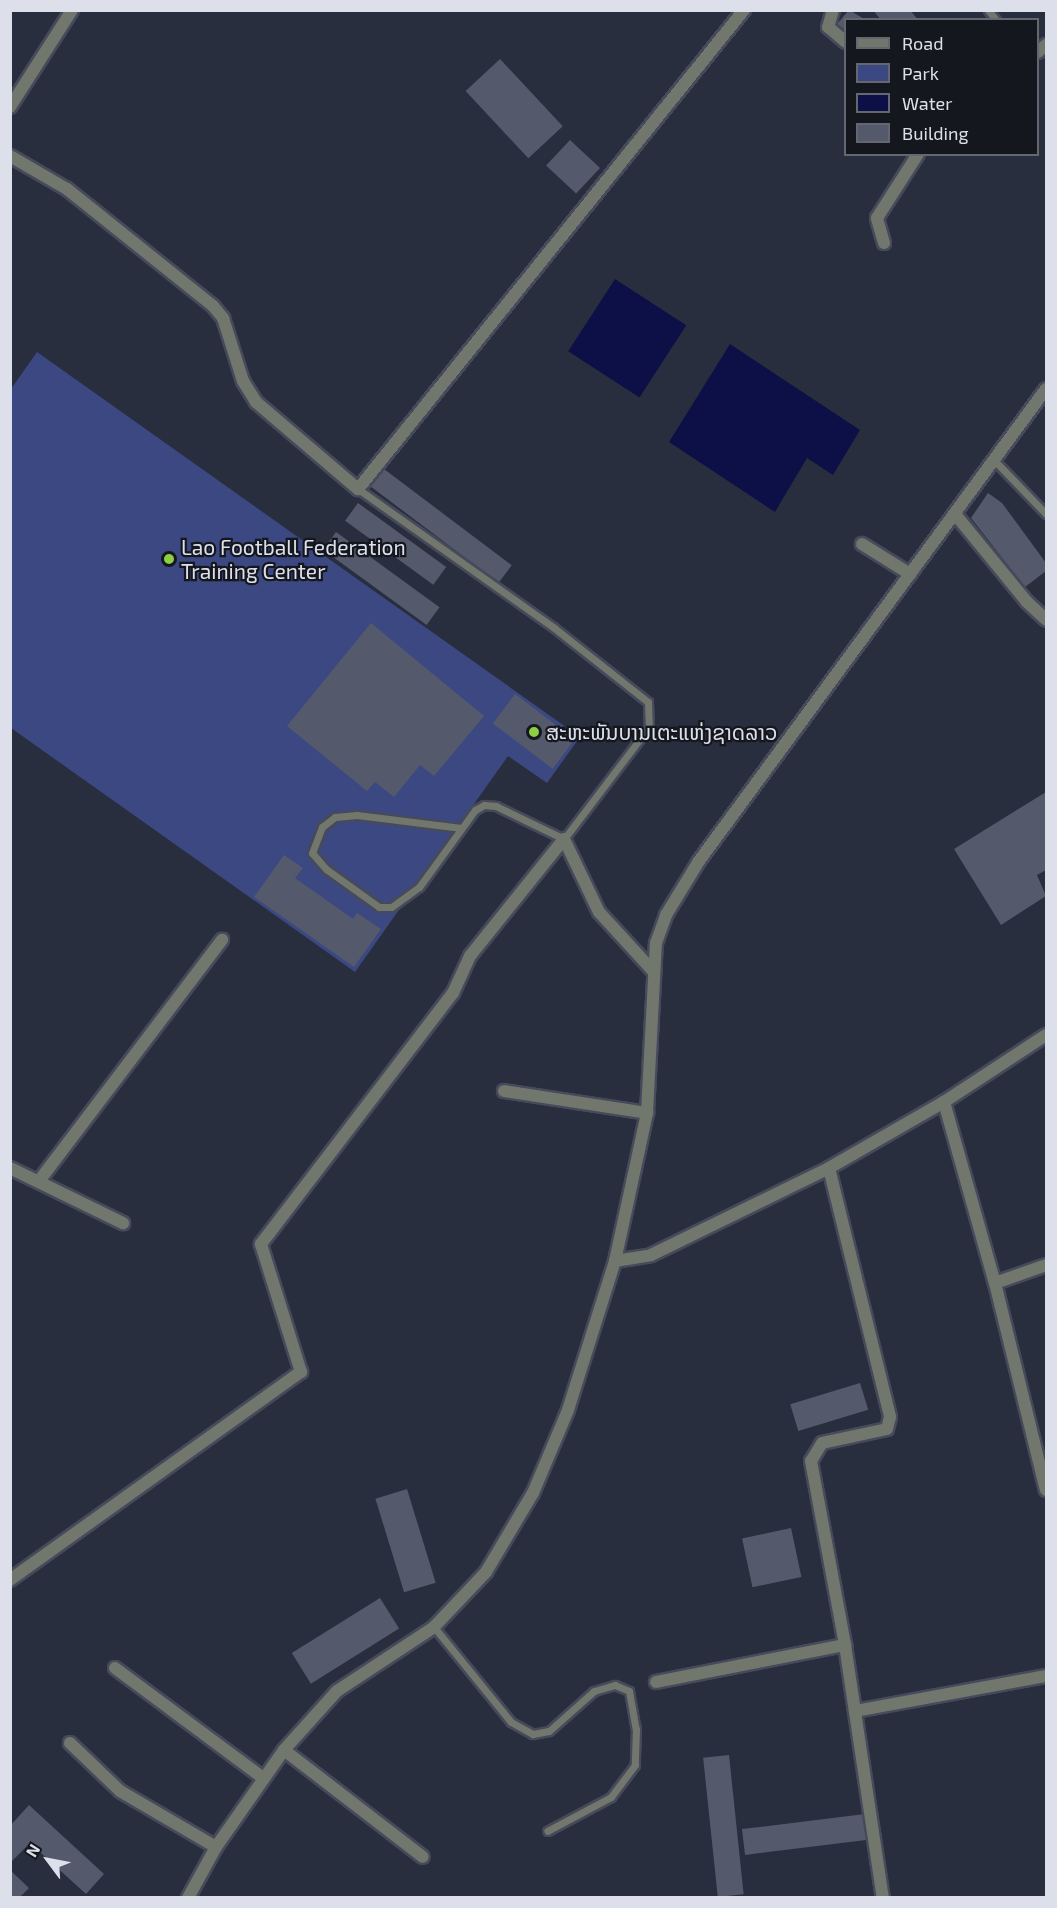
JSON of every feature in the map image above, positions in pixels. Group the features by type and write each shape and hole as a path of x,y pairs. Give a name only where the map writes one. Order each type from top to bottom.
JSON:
{"street":[{"path":"10,107 72,10"},
{"path":"833,10 828,27 844,40"},
{"path":"10,156 67,189 213,306 223,318 243,381 256,402 358,489 739,12"},
{"path":"885,243 877,218 917,156"},
{"path":"188,1898 216,1847 262,1777 284,1750 337,1691 434,1628 486,1572 533,1493 568,1410 615,1261 647,1113 656,943 666,915 699,861 1047,389"},
{"path":"955,514 1027,602 1047,620"},
{"path":"862,544 910,574"},
{"path":"10,1580 301,1372 261,1244 453,993 470,956 564,838 599,912 654,972"},
{"path":"39,1181 222,940"},
{"path":"615,1261 651,1255 829,1168 944,1102 1047,1035"},
{"path":"504,1091 647,1113"},
{"path":"944,1102 995,1283 1047,1490"},
{"path":"10,1168 123,1223"},
{"path":"829,1168 890,1417 887,1429 822,1443 811,1461 845,1646 883,1898"},
{"path":"995,1283 1047,1265"},
{"path":"656,1682 845,1646"},
{"path":"115,1668 262,1777"},
{"path":"855,1711 1047,1676"},
{"path":"70,1743 120,1791 216,1847"},
{"path":"284,1750 423,1857"}],"lane":[{"path":"994,460 1047,514"},
{"path":"358,489 553,627 648,702 649,727 564,838 490,805 475,810 462,828 419,886 391,907 379,907 326,869 312,853 322,826 335,817 357,815 462,828"},
{"path":"434,1628 511,1722 533,1734 549,1731 594,1691 615,1684 629,1691 636,1729 635,1765 611,1797 547,1831"}],"green space":[{"name":"Lao Football Federation Training Center","path":"37,352 580,737 547,783 508,756 355,972 11,728 11,389"}],"water":[{"path":"615,279 686,325 639,397 568,351"},
{"path":"730,344 860,430 833,475 807,458 775,512 669,442"}],"building":[{"path":"849,10 863,18 844,18 844,29 837,24"},
{"path":"873,10 910,10 916,18 879,18"},
{"path":"500,59 563,126 528,158 466,91"},
{"path":"570,140 600,168 576,194 546,166"},
{"path":"384,469 512,565 499,583 371,487"},
{"path":"988,493 1002,503 1046,563 1046,571 1025,587 971,518"},
{"path":"358,503 446,567 433,585 345,521"},
{"path":"336,532 440,607 427,625 323,550"},
{"path":"371,623 484,716 434,776 420,765 394,797 375,782 367,791 287,726"},
{"name":"ສະຫະພັນບານເຕະແຫ່ງຊາດລາວ","path":"515,694 575,739 553,769 493,724"},
{"path":"1046,792 1046,870 1037,875 1046,896 1001,925 954,849"},
{"path":"284,855 303,868 295,878 353,919 357,913 381,929 354,967 254,897"},
{"path":"860,1383 868,1410 798,1431 790,1404"},
{"path":"407,1489 436,1583 404,1592 375,1499"},
{"path":"791,1528 801,1577 752,1587 742,1538"},
{"path":"380,1598 399,1629 311,1684 292,1653"},
{"path":"729,1755 744,1894 718,1897 703,1758"},
{"path":"29,1805 104,1874 86,1894 30,1843 10,1863 10,1826"},
{"path":"865,1814 868,1840 745,1855 742,1829"},
{"path":"10,1870 29,1888 19,1898 10,1898"}],"place":[{"name":"Lao Football Federation Training Center","path":"169,559"},
{"name":"ສະຫະພັນບານເຕະແຫ່ງຊາດລາວ","path":"534,732"}]}
